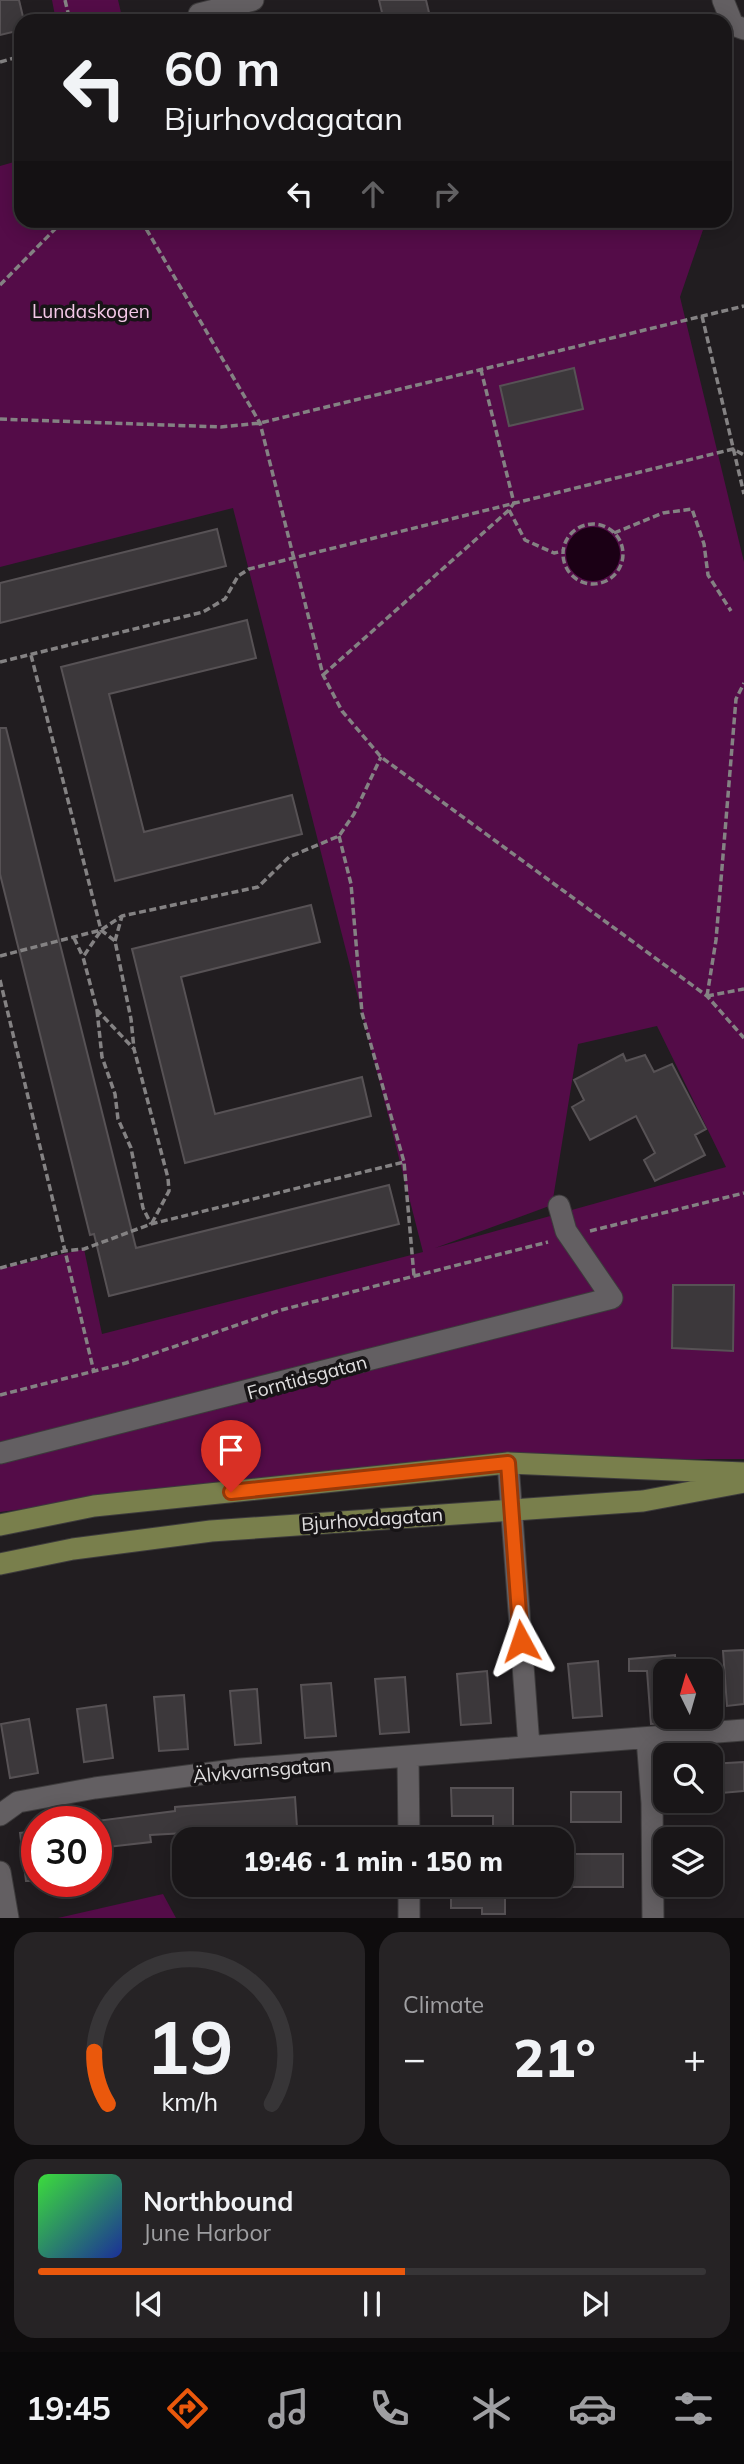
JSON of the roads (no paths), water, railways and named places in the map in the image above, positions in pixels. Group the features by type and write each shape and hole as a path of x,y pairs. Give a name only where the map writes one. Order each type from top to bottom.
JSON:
{"main road":[{"name":"Bjurhovdagatan","path":"0,1525 94,1506 508,1463 744,1473"},
{"name":"Bjurhovdagatan","path":"0,1564 73,1549 211,1531 643,1501 744,1482"}],"street":[{"path":"199,13 253,0"},
{"name":"Forntidsgatan","path":"0,1453 612,1298 569,1237 559,1206"},
{"path":"508,1463 529,1746"},
{"name":"Älvkvarnsgatan","path":"0,1815 18,1802 95,1788 241,1769 744,1730"},
{"path":"647,1738 652,1803 653,1918"},
{"path":"408,1758 409,1827"},
{"path":"0,1872 8,1918"},
{"path":"409,1897 409,1918"}],"park label":[{"name":"Lundaskogen","path":"91,311"}]}
